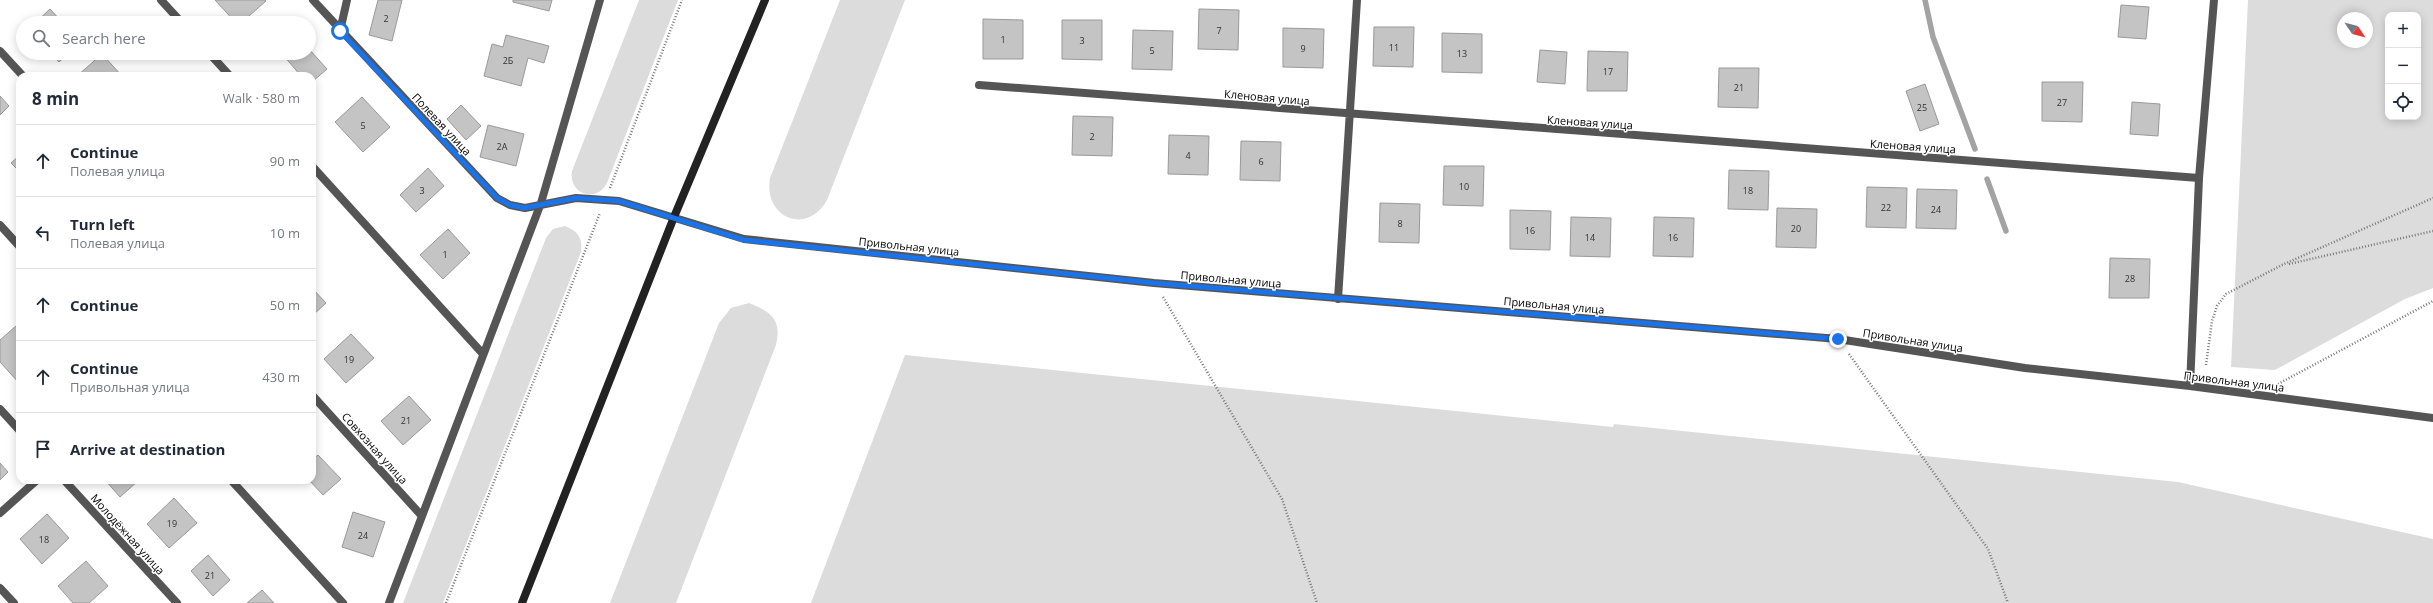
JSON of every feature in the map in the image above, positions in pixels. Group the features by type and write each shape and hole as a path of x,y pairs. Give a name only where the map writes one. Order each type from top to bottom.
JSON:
{"street":[{"path":"161,0 176,16"},
{"name":"Полевая улица","path":"313,0 340,31 497,198 510,205 524,208 576,198 605,200"},
{"path":"340,31 347,0"},
{"path":"389,603 541,204 600,0"},
{"path":"522,603 674,217 765,0"},
{"path":"1338,299 1357,0"},
{"path":"2190,386 2199,178 2214,0"},
{"path":"0,51 18,72"},
{"path":"215,60 226,72"},
{"name":"Кленовая улица","path":"979,85 1350,115 2199,178"},
{"path":"316,172 483,354"},
{"name":"Привольная улица","path":"605,200 619,201 744,240 1154,283 1838,339 2025,368 2190,386 2433,418"},
{"path":"0,225 16,243"},
{"name":"Совхозная улица","path":"316,399 422,515"},
{"path":"0,409 16,427"},
{"path":"0,513 33,484"},
{"name":"Молодёжная улица","path":"68,484 177,603"},
{"path":"235,484 343,603"},
{"path":"0,588 14,603"}],"path":[{"path":"446,603 682,0"},
{"path":"2203,388 2212,321 2216,306 2226,294 2282,265 2433,198"},
{"path":"2282,265 2433,231"},
{"path":"1154,283 1282,499 1317,603"},
{"path":"2276,384 2433,301"},
{"path":"1838,339 1988,549 2008,603"}],"shaded area":[{"path":"639,0 678,0 607,183 596,193 584,194 574,186 572,171"},
{"path":"840,0 905,0 827,200 819,211 809,217 798,219 788,218 780,212 773,203 770,192 770,178"},
{"path":"2248,0 2433,0 2433,288 2405,299 2275,370 2231,367"},
{"path":"565,226 576,232 580,238 581,252 443,603 403,603 546,238 553,229"},
{"path":"749,303 769,313 773,318 777,329 776,345 676,603 610,603 719,323 731,308"},
{"path":"905,355 1613,427 1614,424 2178,482 2433,539 2433,603 811,603"}],"building":[{"path":"215,0 266,1 249,16 230,16"},
{"path":"378,0 402,0 392,41 369,35"},
{"path":"513,0 552,0 549,11 513,2"},
{"path":"2121,5 2149,7 2146,39 2118,37"},
{"path":"50,9 56,16 42,16"},
{"path":"1199,9 1239,10 1238,50 1198,49"},
{"path":"983,19 1023,20 1023,59 983,59"},
{"path":"1062,20 1102,20 1102,60 1062,59"},
{"path":"1374,27 1414,27 1413,67 1373,66"},
{"path":"1283,28 1324,29 1323,68 1283,67"},
{"path":"1133,30 1173,31 1172,70 1132,69"},
{"path":"1442,33 1482,34 1482,73 1442,72"},
{"path":"506,35 549,46 544,63 528,58 521,86 484,76 492,44 503,47"},
{"path":"1540,50 1567,52 1565,84 1537,82"},
{"path":"1588,51 1628,52 1627,91 1587,91"},
{"path":"316,57 327,69 316,79 316,72 298,72 287,60 316,60"},
{"path":"95,60 107,60 118,72 82,72"},
{"path":"1719,68 1759,68 1758,108 1718,107"},
{"path":"2042,82 2083,82 2082,122 2042,121"},
{"path":"1925,84 1939,124 1920,131 1906,91"},
{"path":"0,96 9,106 0,115"},
{"path":"362,97 390,127 363,152 335,122"},
{"path":"2132,102 2160,104 2158,136 2130,134"},
{"path":"461,105 481,126 466,140 447,119"},
{"path":"1073,116 1113,117 1112,156 1072,155"},
{"path":"488,125 524,134 516,166 480,157"},
{"path":"1169,135 1209,136 1208,175 1168,174"},
{"path":"1241,141 1281,142 1280,181 1240,180"},
{"path":"16,159 16,168 11,163"},
{"path":"1444,166 1484,166 1483,206 1443,205"},
{"path":"428,168 444,186 416,212 400,195"},
{"path":"1729,170 1769,171 1768,210 1728,209"},
{"path":"1867,187 1907,188 1906,228 1866,227"},
{"path":"1917,189 1957,190 1956,229 1916,228"},
{"path":"1380,203 1420,204 1419,243 1379,242"},
{"path":"1777,208 1817,209 1816,248 1776,247"},
{"path":"1510,210 1551,211 1550,250 1510,249"},
{"path":"1571,217 1611,218 1610,257 1570,256"},
{"path":"1654,217 1694,218 1693,257 1653,256"},
{"path":"448,229 470,253 443,279 420,255"},
{"path":"2110,258 2150,259 2149,298 2109,298"},
{"path":"316,292 326,303 316,312"},
{"path":"16,326 16,380 0,362 0,340"},
{"path":"351,334 374,358 346,383 324,359"},
{"path":"409,396 431,420 403,445 381,421"},
{"path":"318,455 341,479 323,495 313,484 316,484 316,457"},
{"path":"0,463 8,472 0,480"},
{"path":"109,484 135,484 120,497"},
{"path":"174,498 197,523 169,548 147,524"},
{"path":"353,512 385,522 373,557 342,547"},
{"path":"47,514 69,538 42,564 20,539"},
{"path":"208,555 230,580 213,596 191,571"},
{"path":"86,561 108,586 89,603 73,603 58,586"},
{"path":"262,590 274,603 247,603"}],"waterway":[{"path":"1925,0 1933,37 1975,149"},
{"path":"1987,179 2006,231"}],"route":[{"path":"340,31 497,198 510,205 524,208 576,198 619,201 744,240 1154,283 1838,339"}]}
